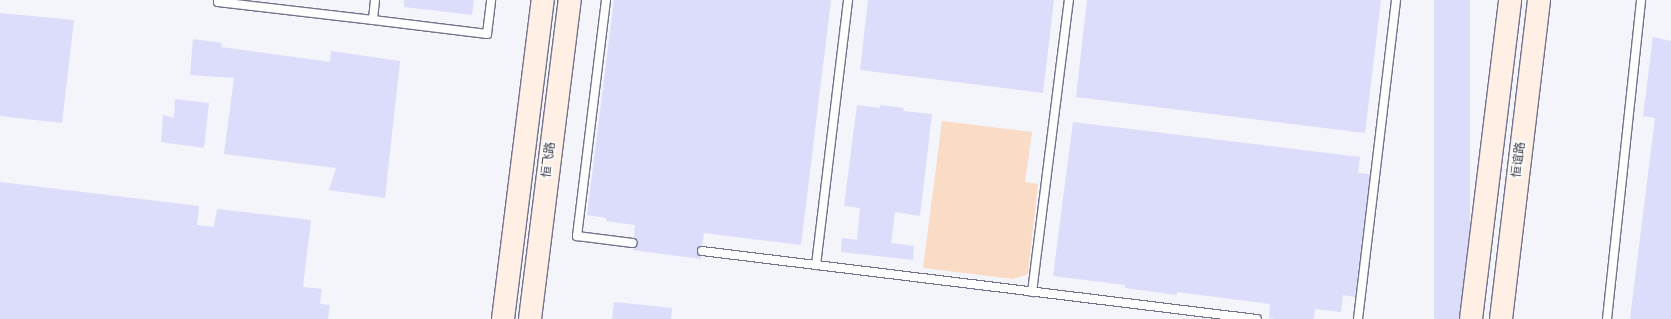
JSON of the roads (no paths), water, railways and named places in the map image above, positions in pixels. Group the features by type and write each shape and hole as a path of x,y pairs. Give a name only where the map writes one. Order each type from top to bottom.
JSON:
{"main road":[{"path":"503,319 543,0"},
{"name":"恒飞路","path":"530,319 570,0"},
{"path":"1471,319 1510,0"},
{"name":"恒谊路","path":"1500,319 1539,0"}],"lane":[{"path":"218,0 218,2 487,34 491,0"},
{"path":"372,20 375,0"},
{"path":"606,0 577,236 633,243"},
{"path":"816,265 848,0"},
{"path":"1032,292 1069,0"},
{"path":"1358,319 1396,0"},
{"path":"1607,319 1641,0"},
{"path":"702,251 1257,319"}]}
